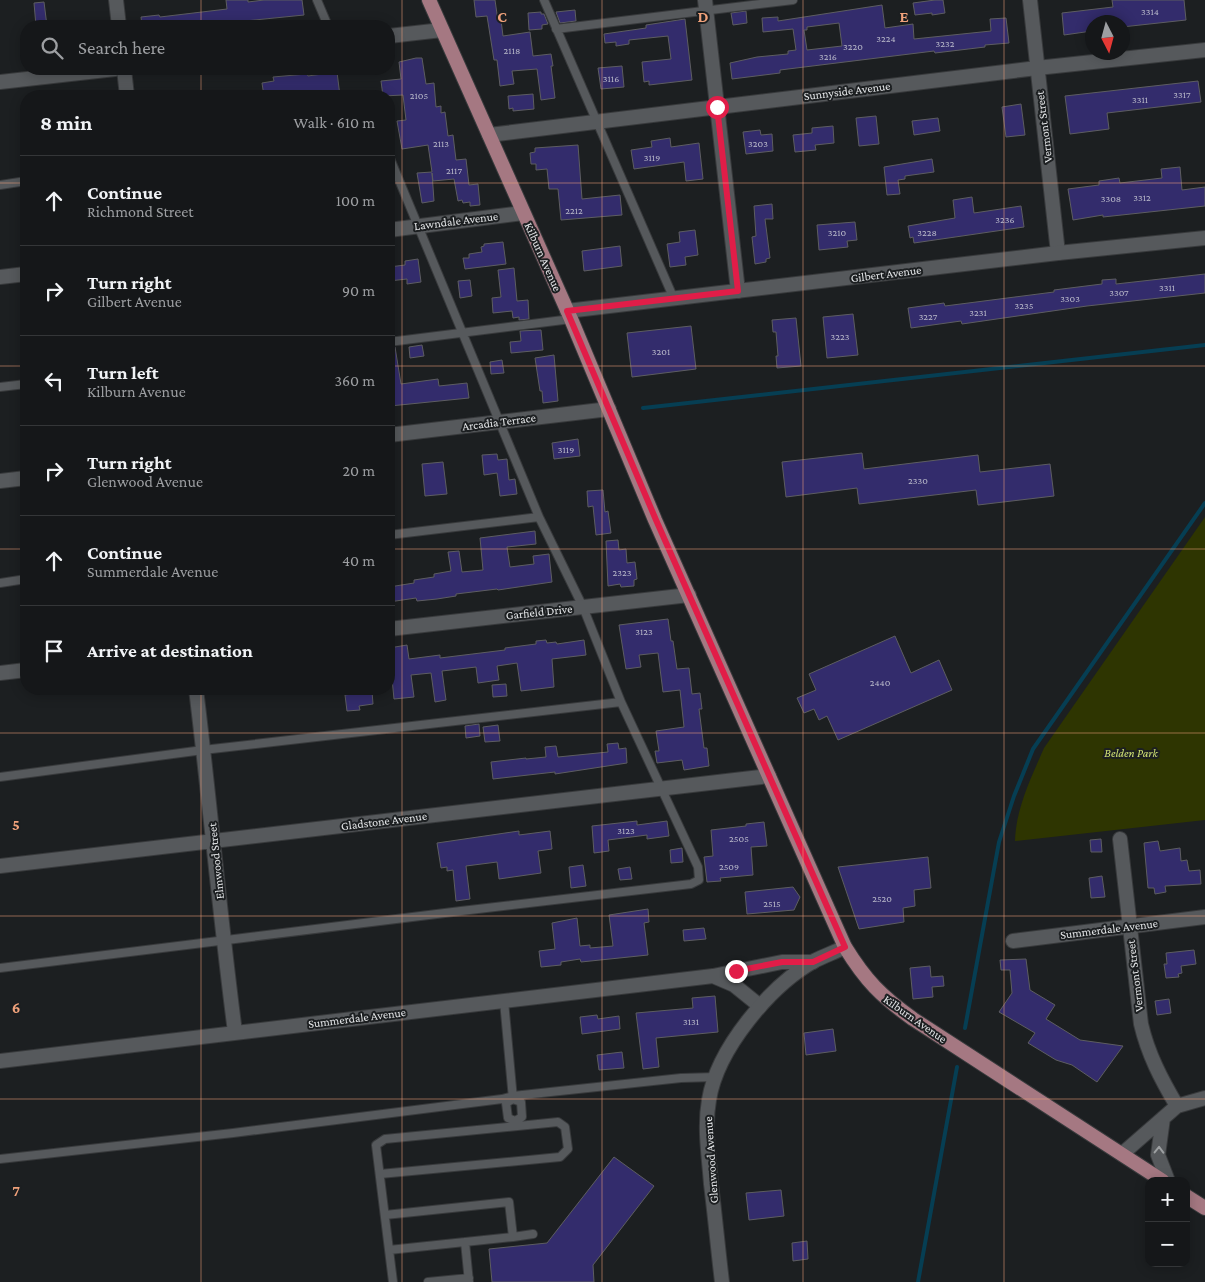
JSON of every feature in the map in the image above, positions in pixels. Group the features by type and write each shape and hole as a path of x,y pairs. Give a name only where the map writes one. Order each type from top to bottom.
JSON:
{"main road":[{"name":"Kilburn Avenue","path":"429,0 569,315 768,776 845,947 860,971 876,990 894,1005 1157,1177"},
{"path":"1190,1199 1205,1208"}],"street":[{"path":"116,0 118,20"},
{"name":"Vermont Street","path":"1030,0 1058,253"},
{"path":"705,5 738,291"},
{"path":"395,35 442,30"},
{"name":"Sunnyside Avenue","path":"489,135 1037,68 1205,50"},
{"path":"0,82 62,75"},
{"path":"125,75 126,90"},
{"name":"Lawndale Avenue","path":"395,229 523,213"},
{"name":"Gilbert Avenue","path":"569,315 738,291 1058,253 1205,238"},
{"path":"0,277 20,275"},
{"name":"Arcadia Terrace","path":"395,434 609,409"},
{"path":"0,481 20,479"},
{"name":"Garfield Drive","path":"395,628 690,595"},
{"path":"0,673 20,671"},
{"name":"Elmwood Street","path":"197,695 214,841 223,941 236,1032"},
{"name":"Gladstone Avenue","path":"0,866 768,776"},
{"name":"Vermont Street","path":"1120,839 1141,1024 1146,1046 1159,1076 1177,1106"},
{"name":"Summerdale Avenue","path":"1013,941 1205,917"},
{"name":"Glenwood Avenue","path":"722,1282 706,1120 709,1099 716,1077 737,1035 760,1006 813,962 845,947"},
{"name":"Summerdale Avenue","path":"0,1061 713,976 782,962 813,962"},
{"path":"713,976 734,985 760,1006"},
{"path":"1122,1154 1177,1106 1205,1098"},
{"path":"1163,1118 1158,1155 1166,1177"}],"lane":[{"path":"317,0 325,20"},
{"path":"544,0 674,299"},
{"path":"556,28 705,5 793,0"},
{"path":"0,968 696,883 700,878 698,867 621,702 582,607 538,517 395,171"},
{"path":"0,185 20,182"},
{"path":"395,341 463,333 569,315"},
{"path":"0,387 20,385"},
{"path":"395,533 538,517"},
{"path":"0,583 20,580"},
{"path":"0,777 203,750 621,702"},
{"path":"504,1001 513,1097"},
{"path":"0,1159 233,1133 513,1097 681,1078 716,1077"},
{"path":"513,1097 506,1103 508,1118 515,1124"},
{"path":"513,1097 521,1102 522,1117 515,1124"},
{"path":"380,1174 560,1157 568,1149 565,1127 558,1122 515,1124 385,1139 376,1146 393,1282"},
{"path":"385,1215 509,1202 513,1237"},
{"path":"389,1250 533,1234"},
{"path":"428,1282 469,1280 465,1242"}],"green space":[{"name":"Belden Park","path":"1205,517 1205,820 1015,841 1021,805 1044,748"}],"building":[{"path":"226,0 248,0 248,2 302,0 304,15 255,20 141,20 141,17 159,15 160,17 227,9"},
{"path":"474,0 495,0 498,21 501,20 503,36 530,32 533,56 551,54 555,98 541,100 537,69 512,71 514,84 500,86 497,60 494,60 487,16 476,17"},
{"path":"943,0 945,13 915,15 913,3"},
{"path":"1112,0 1184,0 1186,20 1130,26 1130,15 1085,15 1085,32 1064,35 1062,13 1113,7"},
{"path":"44,2 46,20 35,20 34,3"},
{"path":"882,5 885,28 913,24 914,39 991,31 990,19 1006,18 1009,43 780,70 780,73 732,79 730,63 757,57 788,54 788,51 796,50 793,29 763,32 762,18 778,17 778,21","holes":["839,23 842,46 807,50 804,30 807,30 807,27"]},
{"path":"575,10 576,21 560,23 556,12"},
{"path":"746,11 747,23 733,25 731,13"},
{"path":"541,12 541,14 544,14 548,24 542,25 542,29 529,30 528,13"},
{"path":"685,19 692,80 649,85 649,81 644,82 642,62 671,59 668,36 629,40 629,44 616,46 616,42 605,43 604,34 646,28 646,25"},
{"path":"422,58 426,84 434,83 436,107 441,106 441,113 445,112 448,136 453,135 456,160 466,159 469,185 478,184 480,205 470,206 470,202 463,203 462,200 458,201 454,179 433,181 432,173 434,201 422,203 417,173 432,172 428,145 402,149 397,121 406,120 403,95 395,95 395,90 382,90 381,81 401,79 399,62"},
{"path":"622,66 624,87 601,89 598,68"},
{"path":"337,75 339,90 263,90 262,83 274,81 273,77"},
{"path":"1198,81 1201,102 1107,113 1109,129 1070,134 1065,96"},
{"path":"533,94 534,109 513,111 513,108 509,109 508,96"},
{"path":"1021,104 1025,135 1006,137 1002,107"},
{"path":"876,116 879,144 859,146 856,118"},
{"path":"938,118 940,131 914,135 912,121"},
{"path":"833,126 834,143 815,145 816,150 795,152 793,135 812,133 812,128"},
{"path":"760,130 761,135 772,134 773,151 746,154 743,132"},
{"path":"670,138 671,147 699,143 703,179 686,181 684,162 634,169 631,150 652,147 651,141"},
{"path":"578,145 582,199 620,195 622,215 561,220 558,189 549,189 547,169 536,170 536,164 531,164 530,153 535,152 535,148"},
{"path":"932,159 934,172 905,176 905,179 898,180 900,194 887,195 884,167"},
{"path":"1180,167 1182,190 1205,187 1205,206 1103,217 1103,215 1073,220 1068,189 1099,185 1099,181 1119,178 1120,183 1162,178 1161,169"},
{"path":"972,197 974,213 1021,206 1024,227 914,243 913,237 910,238 908,226 955,218 953,200"},
{"path":"772,204 773,219 765,219 770,258 766,259 766,262 755,264 752,237 756,236 754,206"},
{"path":"855,222 857,240 847,241 848,247 819,250 817,225"},
{"path":"695,230 698,255 685,257 686,265 670,267 667,244 680,242 679,232"},
{"path":"503,242 506,264 465,269 463,258 469,258 469,254 482,252 481,247 484,244"},
{"path":"620,246 622,266 584,271 582,251"},
{"path":"418,259 421,282 407,284 407,279 395,280 395,266 405,265 405,261"},
{"path":"514,268 517,301 528,300 529,319 519,320 519,317 513,318 512,311 493,313 492,298 501,297 498,270"},
{"path":"1205,274 1205,293 1087,306 962,324 961,321 911,328 908,308 944,303 945,306 1054,292 1054,290 1102,284 1102,280 1116,279 1116,284"},
{"path":"470,280 472,296 460,298 458,281"},
{"path":"853,314 858,355 827,358 823,317"},
{"path":"796,318 801,366 777,368 776,332 773,332 772,320"},
{"path":"691,326 696,369 632,377 627,333"},
{"path":"541,330 543,350 511,353 510,342 521,341 520,331"},
{"path":"422,345 424,356 410,358 409,347"},
{"path":"395,347 401,384 438,379 439,386 467,383 469,398 395,405"},
{"path":"554,355 558,401 543,403 535,358"},
{"path":"502,360 504,373 491,374 490,362"},
{"path":"578,439 580,456 554,459 552,443"},
{"path":"862,453 864,469 978,455 980,472 1050,464 1054,496 978,505 976,490 859,504 857,488 786,497 782,462"},
{"path":"497,454 498,460 507,459 509,480 515,479 517,494 500,496 497,473 484,475 482,455"},
{"path":"443,462 447,494 425,496 422,464"},
{"path":"603,490 605,512 608,511 611,533 596,535 593,506 588,507 587,491"},
{"path":"535,531 536,544 507,547 510,567 534,564 533,556 549,554 552,582 456,594 456,596 437,599 417,601 416,598 395,601 395,586 414,583 414,580 434,577 434,574 451,571 448,552 459,551 462,572 483,570 480,538"},
{"path":"618,540 619,550 626,549 627,563 635,562 637,579 634,580 634,586 621,587 620,584 608,586 606,541"},
{"path":"668,619 677,669 689,668 692,694 700,693 702,709 699,709 704,748 707,748 709,766 684,770 682,760 657,763 655,751 659,751 656,731 684,727 680,690 663,692 658,653 639,655 641,667 626,669 619,625"},
{"path":"895,636 911,673 939,660 952,690 838,740 827,716 819,720 814,709 804,713 797,698 816,690 809,674"},
{"path":"546,640 547,643 556,642 557,644 584,640 586,655 552,659 554,687 521,691 517,663 497,666 499,680 478,683 476,667 442,671 446,700 435,702 431,673 411,675 414,697 394,699 395,647 407,645 409,659 440,655 440,658 505,650 505,648 536,644 536,641"},
{"path":"506,684 507,696 493,697 492,685"},
{"path":"345,695 372,695 373,704 359,706 360,710 347,711"},
{"path":"479,724 480,736 466,738 465,726"},
{"path":"498,725 500,741 485,742 483,727"},
{"path":"618,743 619,749 626,748 627,763 555,774 555,772 493,779 491,762 546,757 545,747 556,746 558,757 608,752 607,744"},
{"path":"637,821 637,825 667,821 669,836 647,839 647,835 608,840 609,851 594,853 592,826"},
{"path":"764,822 767,846 751,847 753,875 720,878 721,881 707,882 704,857 713,856 711,830"},
{"path":"519,831 519,835 550,831 552,849 538,851 541,873 499,879 497,862 466,866 470,899 456,901 453,870 447,871 447,867 441,868 437,843"},
{"path":"1101,839 1102,852 1091,852 1090,840"},
{"path":"1158,841 1160,851 1180,848 1181,861 1187,860 1189,871 1200,870 1201,884 1165,886 1166,892 1155,894 1154,888 1148,888 1144,843"},
{"path":"682,848 683,862 671,863 670,850"},
{"path":"928,857 931,888 914,890 915,906 903,908 904,922 859,929 838,867"},
{"path":"583,865 586,886 571,888 569,867"},
{"path":"630,867 632,879 620,880 618,869"},
{"path":"1102,876 1105,897 1091,898 1089,878"},
{"path":"793,887 800,897 794,910 747,914 745,892"},
{"path":"648,909 649,922 644,923 648,955 581,962 580,959 561,962 561,965 541,967 539,951 555,949 552,923 577,918 580,946 590,945 590,948 613,946 609,915"},
{"path":"704,928 706,939 684,941 683,930"},
{"path":"1194,950 1196,964 1181,966 1182,973 1178,974 1179,977 1166,978 1164,964 1167,964 1166,953"},
{"path":"1026,959 1030,990 1055,1005 1046,1019 1080,1040 1123,1046 1097,1082 1072,1065 1056,1060 1028,1043 1035,1033 999,1012 1012,993 1010,970 1001,970 1000,960"},
{"path":"930,966 931,977 943,976 944,986 932,987 933,997 913,999 910,968"},
{"path":"715,996 718,1032 656,1038 659,1067 643,1069 636,1013 693,1008 692,998"},
{"path":"1169,999 1171,1013 1157,1015 1155,1001"},
{"path":"597,1015 598,1019 619,1016 620,1029 582,1034 580,1017"},
{"path":"833,1029 836,1051 806,1055 804,1033"},
{"path":"622,1052 624,1068 599,1070 597,1055"},
{"path":"614,1157 654,1186 593,1265 594,1282 492,1282 489,1249 547,1243"},
{"path":"781,1190 784,1216 749,1220 746,1193"},
{"path":"807,1241 808,1259 793,1261 792,1243"}],"waterway":[{"path":"643,408 1205,345"},
{"path":"965,1028 999,842 1014,796 1033,749 1205,503"},
{"path":"918,1282 957,1067"}],"route":[{"path":"717,107 738,291 567,311 656,520 845,947 813,962 782,962 736,971"}]}
